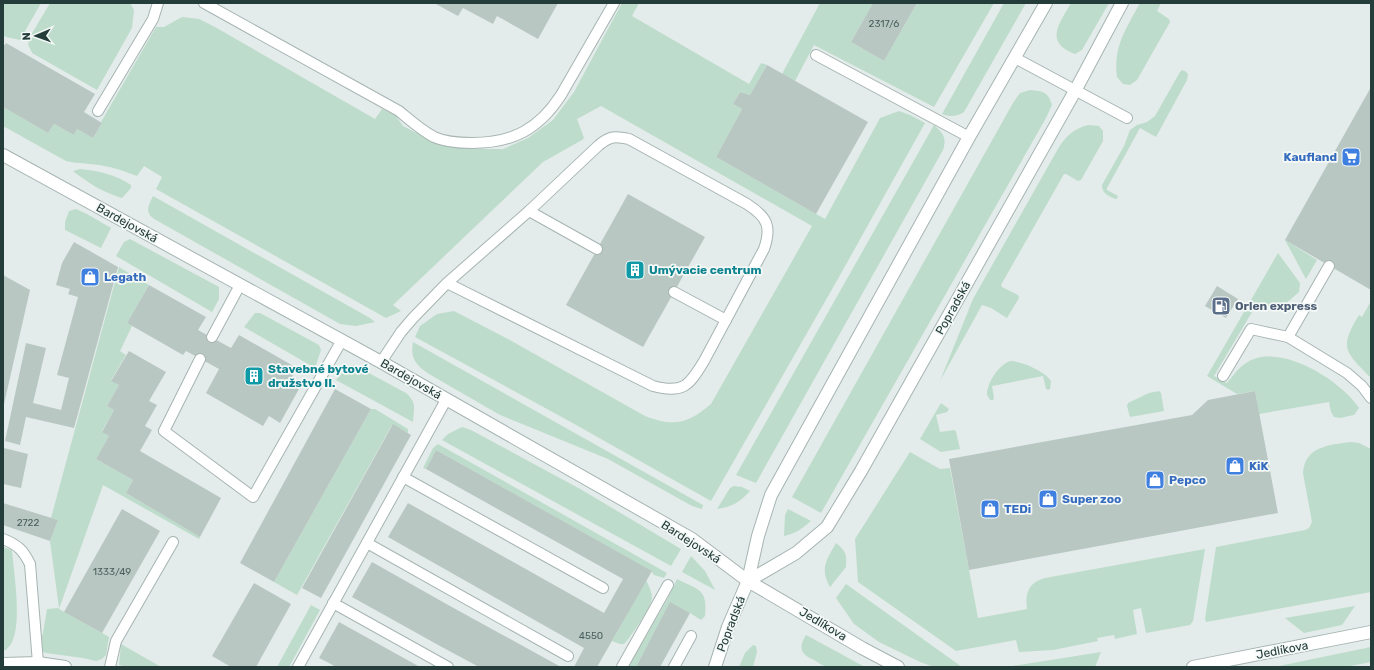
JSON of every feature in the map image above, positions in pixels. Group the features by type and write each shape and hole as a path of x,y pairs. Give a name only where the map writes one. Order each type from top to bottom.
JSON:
{"street":[{"name":"Popradská","path":"715,667 728,627 748,581 758,536 771,495 969,137 1046,3"},
{"name":"Popradská","path":"748,581 796,553 827,527 861,471 1075,91 1122,3"},
{"name":"Bardejovská","path":"3,155 342,340 692,539 748,581"},
{"name":"Jedlíkova","path":"748,581 862,648 898,667"},
{"name":"Jedlíkova","path":"1193,667 1371,632"},
{"path":"3,664 38,663 65,667"}],"lane":[{"path":"98,111 153,19 158,3"},
{"path":"204,3 400,111 415,124 434,137 451,142 465,143 494,143 507,140 528,130 539,121 552,108 561,95 614,3"},
{"path":"816,55 969,137"},
{"path":"1015,58 1127,118"},
{"path":"381,362 401,332 447,282 529,211 599,145 613,137 629,139 720,188 760,212 766,220 768,229 764,249 693,379 683,387 675,390 653,386 447,282"},
{"path":"529,211 597,249"},
{"path":"1288,337 1329,266"},
{"path":"212,337 240,285"},
{"path":"674,292 726,320"},
{"path":"1223,376 1251,329 1288,337 1347,373 1362,386 1371,398"},
{"path":"200,359 164,431 253,497 342,340"},
{"path":"302,665 333,603 446,400"},
{"path":"403,477 603,588"},
{"path":"3,539 15,545 24,552 30,564 38,663"},
{"path":"110,667 116,641 173,542"},
{"path":"367,543 568,656"},
{"path":"622,667 668,585"},
{"path":"333,603 448,667"},
{"path":"674,667 691,636"}],"green space":[{"path":"3,3 41,3 20,40 3,35"},
{"path":"50,3 130,3 134,10 132,28 97,90 32,53 28,44 31,35"},
{"path":"622,3 639,3 632,16 749,84 761,63 767,65 750,95 740,92 733,104 742,109 716,157 825,219 880,118 899,111 925,123 711,501 415,337 420,326 437,314 454,311 508,339 645,416 664,422 680,422 695,416 711,404 812,226 601,106 577,119 584,138 582,140 543,162 393,305 401,311 386,318 156,189 162,177 144,166 137,176 121,170 94,164 66,161 3,126 3,107 48,133 54,124 74,135 77,129 93,138 156,27 164,27 182,17 199,19 215,27 375,119 382,109 395,115 403,126 432,141 449,147 465,149 503,149 528,138 553,120 574,92"},
{"path":"820,3 873,3 851,42 884,61 917,3 994,3 934,107 814,45 795,81 782,74"},
{"path":"1004,3 1026,3 964,112 953,116 942,114"},
{"path":"1071,3 1109,3 1082,50 1075,54 1065,49 1057,38 1059,25"},
{"path":"1140,3 1161,3 1157,11 1169,19 1170,22 1137,80 1130,85 1123,84 1117,77 1117,56 1122,38"},
{"path":"1182,70 1188,74 1187,80 1156,137 1140,128 1107,188 1107,190 1118,196 1117,199 1112,198 1105,193 1102,185 1124,146 1130,130 1137,125 1147,122 1155,116"},
{"path":"1030,90 1042,92 1049,97 1052,105 1046,118 821,513 792,497 1013,103 1020,93"},
{"path":"934,125 943,136 945,142 943,150 756,483 736,475"},
{"path":"1088,125 1099,126 1103,131 1103,141 1081,180 1078,181 1064,174 1001,285 1002,287 1018,295 1019,298 1007,318 991,308 982,305 940,381 973,299 1059,147 1071,133"},
{"path":"80,169 100,172 113,176 131,185 131,188 122,198 115,196 96,187 73,171"},
{"path":"153,196 375,322 356,326 340,324 156,220 148,212"},
{"path":"76,209 111,228 101,248 65,230 65,222 69,211"},
{"path":"130,239 219,287 219,299 212,312 116,256 124,242"},
{"path":"1285,240 1317,260 1306,279"},
{"path":"1278,253 1300,283 1299,292 1282,307 1255,307 1214,376 1227,383 1243,365 1259,357 1275,357 1291,360 1308,367 1338,386 1359,408 1354,415 1340,418 1334,417 1331,412 1329,402 1259,414 1255,391 1237,394 1207,376"},
{"path":"119,267 149,285 127,323 132,326 120,351 126,355 111,380 119,385 107,406 114,410 102,431 109,436 96,459 133,480 126,493 200,537 199,539 103,485 59,609 109,637 106,655 102,659 96,661 46,653 42,651 39,646 47,609 59,608 50,541 58,520 51,518"},
{"path":"1371,301 1371,378 1351,356 1347,343 1352,326 1359,315 1362,317"},
{"path":"255,313 260,313 319,345 321,350 315,368 244,327"},
{"path":"413,342 703,505 702,509 692,506 608,459 500,415 429,374 417,364 413,357"},
{"path":"1010,361 1015,361 1026,365 1044,374 1051,381 1050,389 1046,389 1043,376 992,386 994,398 993,400 990,400 987,395 991,380 1002,366"},
{"path":"354,365 406,393 413,403 413,422 336,380 348,366"},
{"path":"1159,391 1161,393 1164,411 1130,417 1127,406 1128,403 1149,393"},
{"path":"941,403 949,409 947,412 936,415 940,432 955,430 960,449 941,452 920,439"},
{"path":"371,409 375,409 408,429 408,433 392,425 297,595 274,582"},
{"path":"462,427 471,430 582,490 681,549 671,566 442,440 448,434"},
{"path":"1351,442 1359,443 1371,449 1371,592 1206,622 1205,619 1216,547 1309,528 1312,522 1303,473 1308,457 1320,448 1334,444"},
{"path":"438,444 667,573 664,578 654,575 651,571 436,450 426,469 423,468 433,448"},
{"path":"910,452 940,469 950,468 978,618 1027,609 1027,593 1029,589 1039,580 1045,578 1205,549 1193,621 1190,625 1146,633 1141,608 1133,610 1137,634 1115,639 1114,635 1097,638 1098,641 1053,650 1019,652 1016,640 956,651 858,582 855,539"},
{"path":"734,486 742,487 750,491 735,503 727,507 717,509 730,488"},
{"path":"788,509 811,521 792,534 784,536 785,515"},
{"path":"836,543 842,548 845,554 846,567 830,587 825,575 825,569 829,555"},
{"path":"3,547 12,550 17,610 15,633 12,643 6,650 3,650"},
{"path":"691,556 705,571 715,590 682,572"},
{"path":"677,579 696,588 703,595 706,607 705,616 701,620 670,603 636,667 628,667 667,600"},
{"path":"646,580 651,591 652,598 645,615 624,644 612,641"},
{"path":"846,584 962,667 934,667 920,662 879,642 854,624 836,598"},
{"path":"311,605 320,610 289,667 277,667"},
{"path":"1355,606 1342,625 1304,633 1285,618"},
{"path":"806,635 865,667 835,668 823,665 804,654 802,651 803,640"},
{"path":"121,644 161,667 128,667 119,665"},
{"path":"753,645 756,646 757,652 753,667 739,667 745,653"},
{"path":"1371,647 1371,662 1345,667 1274,667"},
{"path":"1101,652 1095,667 1006,667"}],"building":[{"path":"434,3 558,3 538,39 497,16 493,24 463,8 458,16"},
{"path":"873,3 917,3 884,61 851,42"},
{"path":"6,43 95,94 84,112 102,123 93,138 77,129 74,135 54,124 48,133 3,107 3,44 5,45"},
{"path":"767,65 868,122 816,214 716,157 742,109 733,104 740,92 750,95"},
{"name":"Kaufland","path":"1371,87 1371,290 1285,240"},
{"name":"Umývacie centrum","path":"628,194 705,237 643,347 566,305"},
{"path":"74,242 118,267 74,428 26,417 20,445 5,441 26,343 46,348 33,403 61,410 69,378 57,375 78,297 68,294 70,289 56,285 62,263"},
{"path":"3,275 30,290 4,404 3,404"},
{"path":"149,285 206,317 198,330 231,348 239,335 297,368 289,382 299,389 280,423 269,416 263,426 206,393 219,369 186,351 183,355 127,323"},
{"path":"1217,286 1238,299 1226,318 1205,306"},
{"path":"129,351 166,372 149,401 157,405 145,426 152,430 140,451 221,498 200,537 126,493 133,480 96,459 109,436 102,432 114,410 107,406 119,385 111,381"},
{"path":"335,389 371,409 274,582 240,563"},
{"path":"1255,391 1278,513 969,570 949,459 1192,415 1208,400"},
{"path":"393,424 411,435 321,598 302,588"},
{"path":"4,448 28,454 21,488 3,484"},
{"path":"436,450 652,571 597,667 574,667 584,648 388,537 408,503 604,613 623,579 426,469"},
{"path":"3,503 58,520 50,541 3,525"},
{"path":"122,509 160,531 102,633 64,612"},
{"path":"372,562 561,667 479,667 440,646 352,597"},
{"path":"254,583 291,604 256,667 231,667 212,656"},
{"path":"670,602 690,613 660,667 636,667"},
{"path":"339,622 420,667 336,667 319,658"}],"place":[{"name":"Kaufland","path":"1351,157"},
{"name":"Umývacie centrum","path":"635,270"},
{"name":"Legath","path":"90,277"},
{"name":"Orlen express","path":"1221,306"},
{"name":"Stavebné bytové družstvo II.","path":"254,376"},
{"name":"KiK","path":"1235,466"},
{"name":"Pepco","path":"1155,480"},
{"name":"Super zoo","path":"1048,499"},
{"name":"TEDi","path":"990,509"}]}
